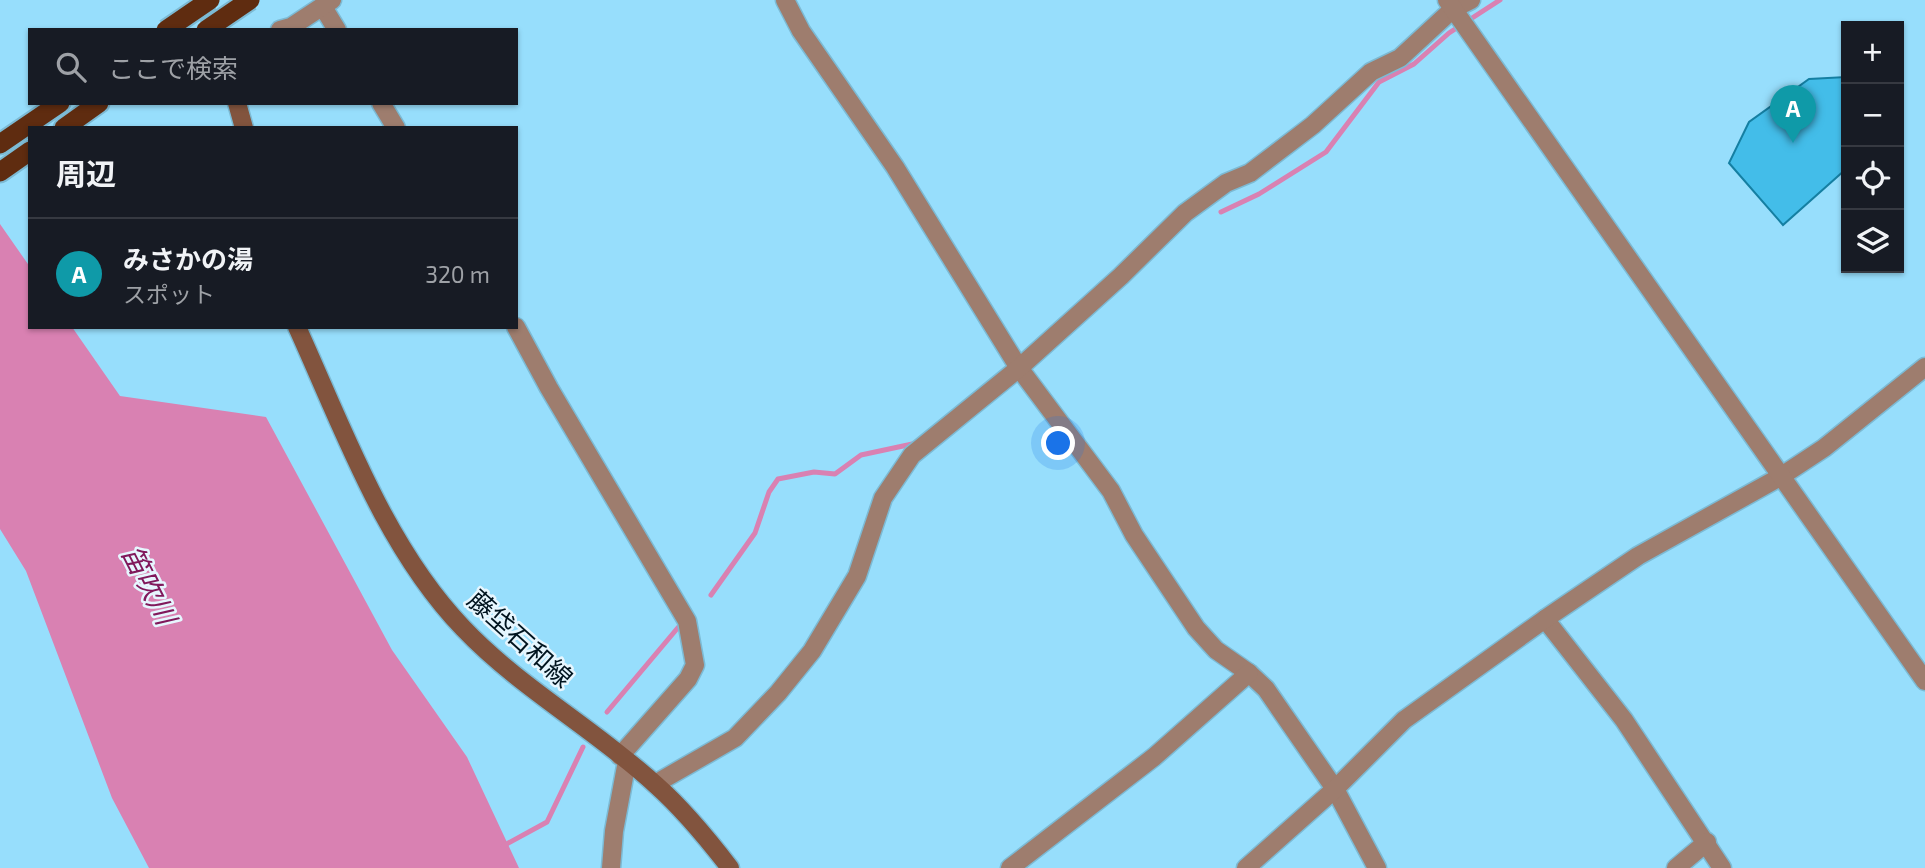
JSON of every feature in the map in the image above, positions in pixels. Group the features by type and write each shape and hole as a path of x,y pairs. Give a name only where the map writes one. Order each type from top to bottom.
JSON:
{"highway":[{"path":"169,28 209,0"},
{"path":"209,28 250,0"},
{"path":"0,145 57,105"},
{"path":"67,126 96,105"},
{"path":"0,172 28,152"}],"main road":[{"path":"204,0 214,28"},
{"path":"238,105 243,126"},
{"name":"藤垈石和線","path":"298,329 366,479 408,556 432,591 462,627 526,684 655,784 695,822 730,868"}],"street":[{"path":"785,0 801,31 895,167 1019,368 1111,491 1134,535 1196,628 1216,650 1250,673 1266,689 1335,789 1377,868"},
{"path":"655,784 735,738 778,693 812,651 857,576 883,498 912,455 1019,368 1121,276 1185,213 1226,183 1251,173 1313,125 1371,72 1400,58 1452,8 1471,0"},
{"path":"287,28 327,3 336,28"},
{"path":"1452,8 1925,681"},
{"path":"383,105 395,126"},
{"path":"517,329 687,621 695,665 688,679 622,757 611,868"},
{"path":"1245,868 1335,789 1404,720 1638,556 1780,477 1824,448 1925,367"},
{"path":"1545,619 1625,720 1723,868"},
{"path":"1010,868 1154,757 1250,673"},
{"path":"1676,868 1707,842"}],"water":[{"name":"笛吹川","path":"0,224 28,264 28,329 73,329 120,396 266,417 392,650 467,757 519,868 149,868 112,798 26,571 0,529"}],"building":[{"path":"1841,77 1841,173 1783,225 1729,163 1749,122 1809,79"}],"waterway":[{"path":"1221,212 1259,194 1326,152 1379,82 1414,64 1449,33 1500,0"},
{"path":"711,595 755,533 769,492 778,479 814,472 835,474 861,455 917,443"},
{"path":"607,712 681,624"},
{"path":"503,846 547,822 583,747"}],"place":[{"name":"みさかの湯","path":"1793,143"}]}
